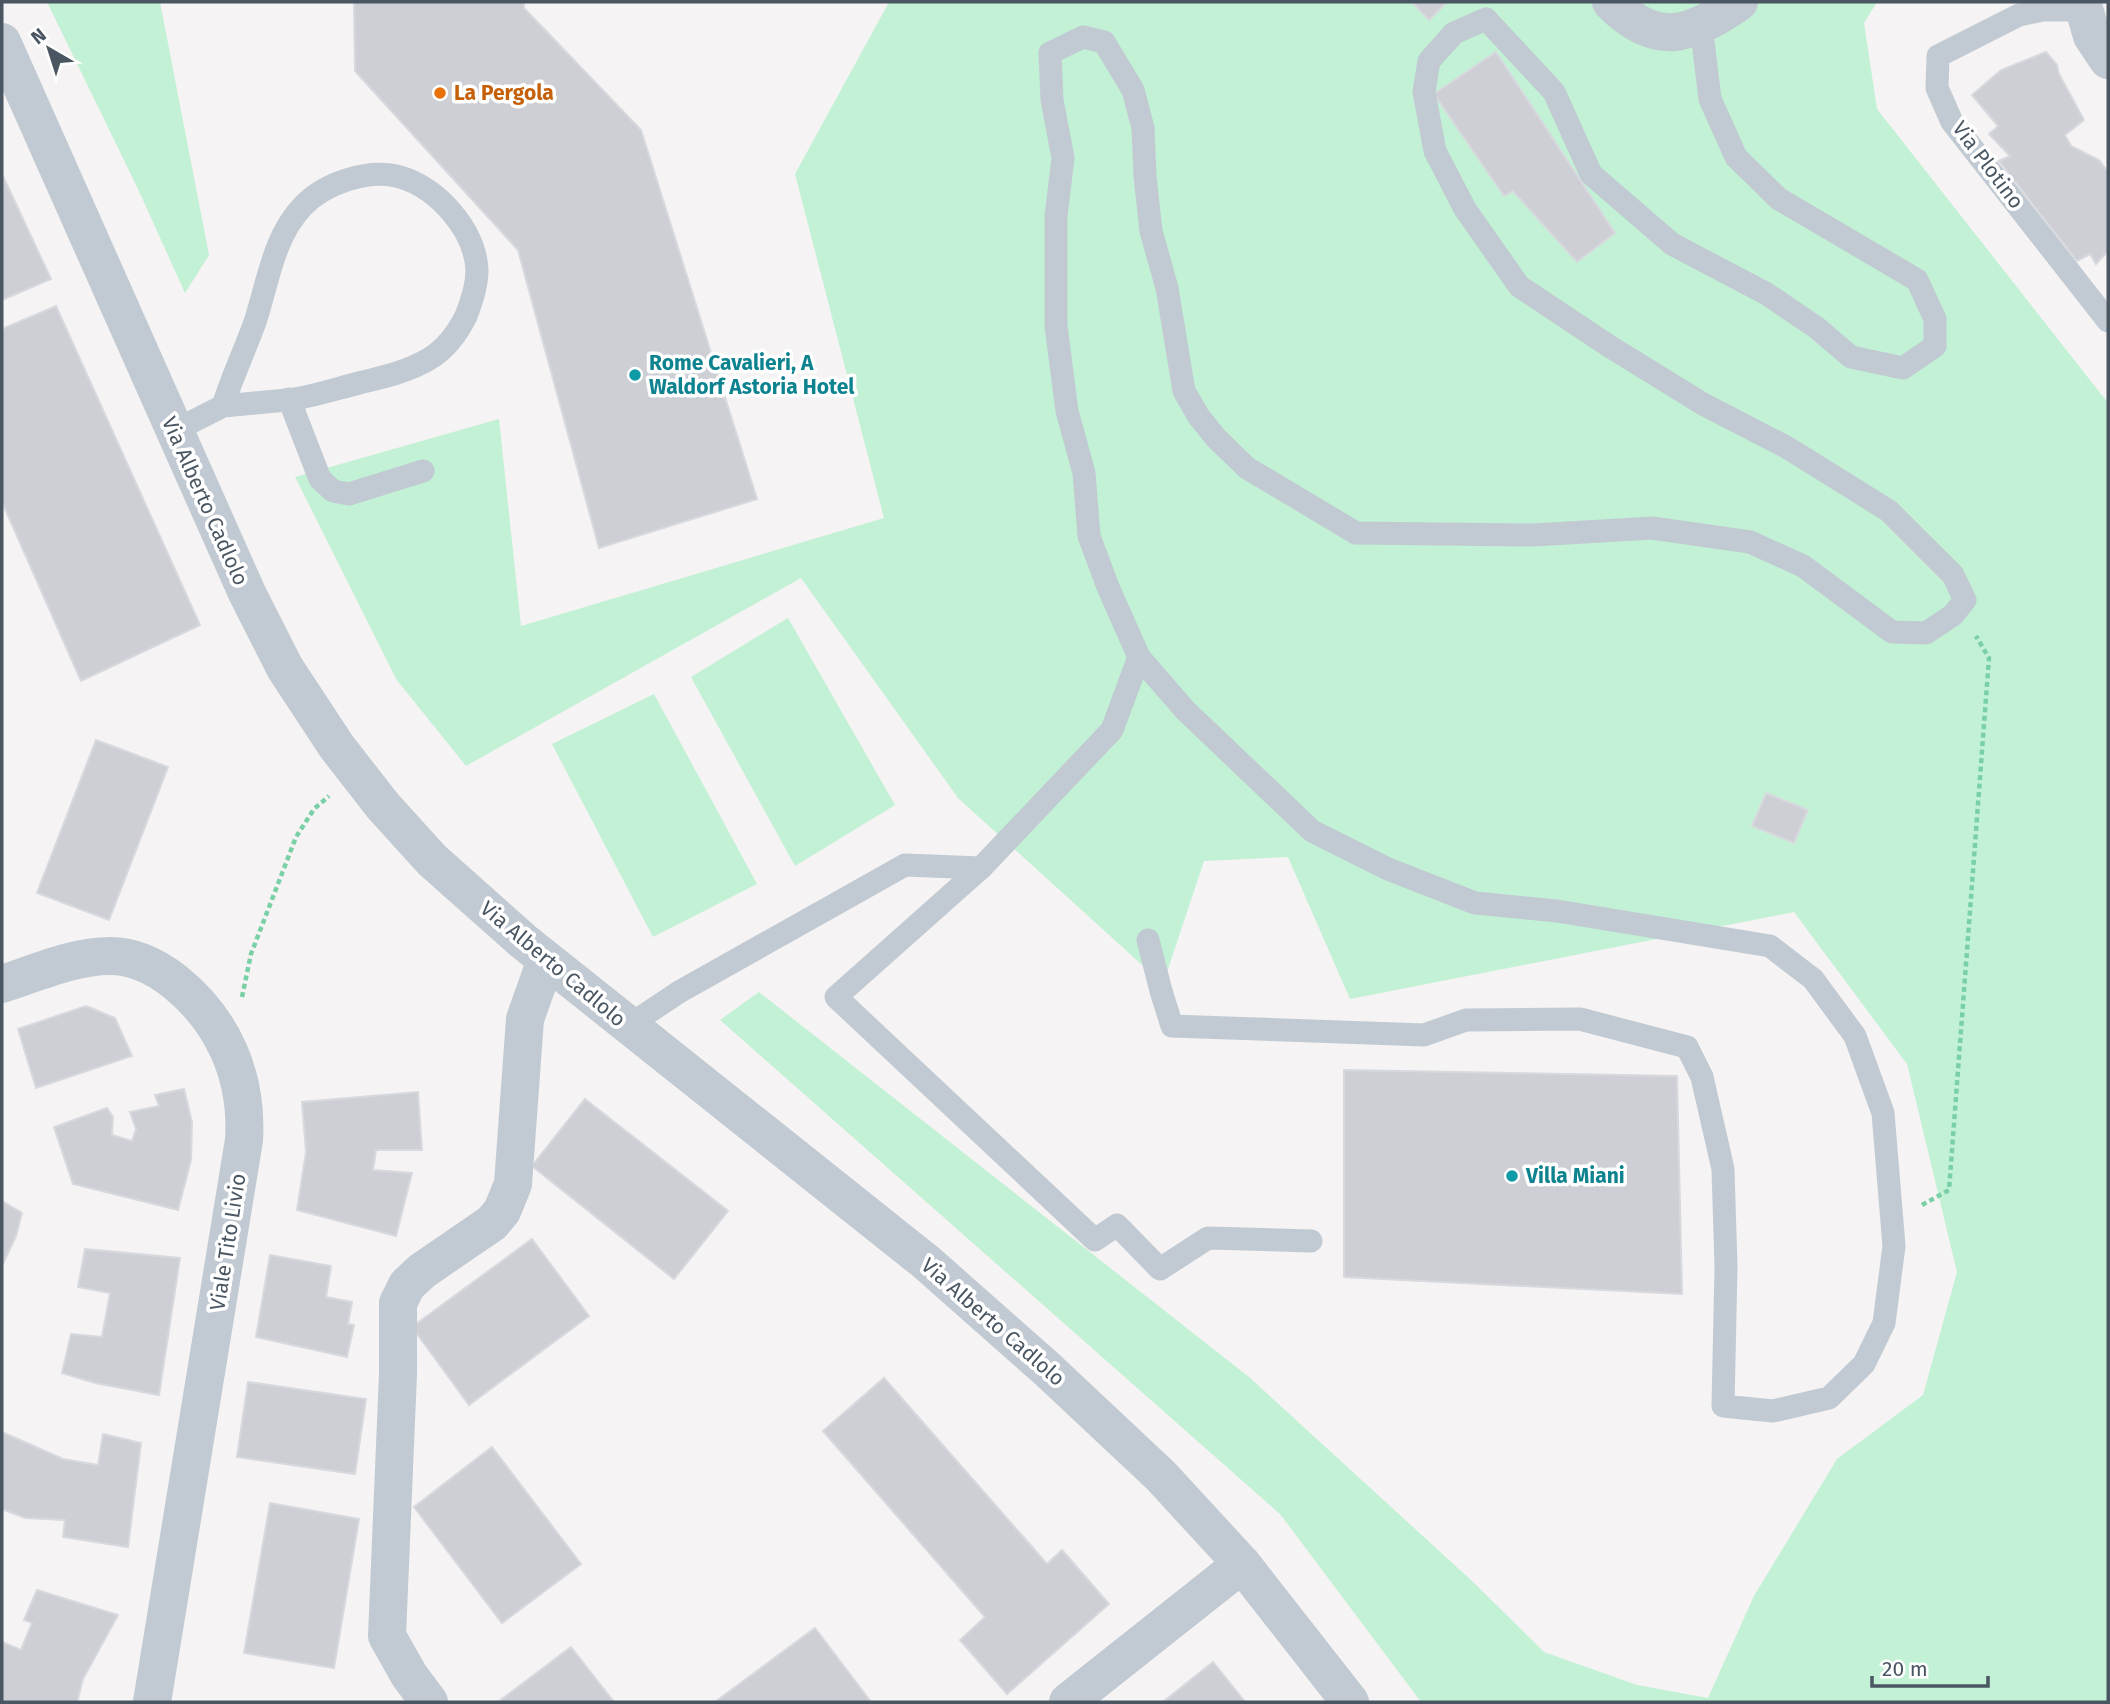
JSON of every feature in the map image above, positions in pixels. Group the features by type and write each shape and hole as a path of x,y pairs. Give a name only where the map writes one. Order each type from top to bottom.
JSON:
{"street":[{"path":"1611,2 1628,18 1646,29 1669,32 1701,25 1739,2"},
{"path":"2083,6 2092,36 2108,60"},
{"name":"Via Alberto Cadlolo","path":"2,42 247,593 285,668 358,775 432,860 547,960 945,1279 1047,1369 1151,1467 1242,1564 1350,1702"},
{"name":"Viale Tito Livio","path":"2,984 83,959 110,956 135,960 159,969 191,995 213,1021 230,1051 243,1101 244,1140 152,1702"},
{"path":"429,1702 409,1675 387,1636 398,1388 398,1303 407,1285 422,1271 492,1223 509,1198 513,1184 525,1019 547,960"},
{"path":"1068,1702 1242,1564"}],"lane":[{"name":"Via Plotino","path":"2083,6 2019,15 1938,56 1937,88 1952,121 2108,321"},
{"path":"1148,940 1172,1026 1424,1035 1466,1020 1580,1019 1687,1047 1702,1077 1723,1168 1726,1267 1723,1406 1773,1411 1829,1398 1864,1364 1884,1323 1894,1245 1883,1113 1855,1037 1813,979 1770,946 1557,911 1475,903 1388,869 1312,831 1185,710 1139,657 1088,536 1084,473 1067,411 1056,326 1056,216 1063,158 1052,100 1050,53 1083,37 1104,42 1133,90 1143,128 1144,176 1151,231 1167,288 1184,391 1199,417 1217,439 1247,468 1356,533 1534,535 1652,528 1749,542 1803,566 1892,632 1926,633 1953,615 1965,600 1953,575 1889,511 1788,448 1703,404 1519,286 1465,209 1435,151 1424,92 1429,61 1454,33 1486,19 1555,92 1591,174 1672,244 1767,294 1817,328 1851,357 1903,368 1935,346 1936,319 1917,281 1779,199 1736,157 1710,99 1701,25"},
{"path":"174,431 223,406 289,399 403,371 430,358 458,332 472,302 477,283 473,252 456,219 429,191 411,180 397,176 354,178 323,190 301,208 281,238 256,319 223,406"},
{"path":"289,399 320,479 333,491 349,494 423,471"},
{"path":"1139,657 1112,730 981,868 836,997 1095,1240 1117,1224 1160,1269 1208,1238 1311,1241"},
{"path":"628,1026 679,992 905,865 981,868"}],"path":[{"path":"1891,1212 1928,1204 1949,1190 1989,658 1959,607"},
{"path":"230,1051 251,954 296,837 314,809 358,775"}],"green space":[{"path":"47,2 160,2 209,255 185,293 138,189"},
{"path":"889,2 1877,2 1864,23 1877,109 2108,403 2108,1702 1421,1702 1280,1514 720,1020 759,992 1249,1377 1472,1581 1544,1652 1637,1685 1708,1698 1754,1596 1837,1459 1923,1395 1957,1272 1907,1064 1794,912 1350,999 1288,857 1204,861 1163,984 958,798 801,578 466,766 396,679 295,477 499,419 521,626 884,518 795,174"},
{"path":"788,618 895,805 795,866 691,677"},
{"path":"654,694 757,884 653,937 552,744"}],"building":[{"name":"Rome Cavalieri, A Waldorf Astoria Hotel","path":"354,2 524,2 524,8 641,130 757,499 599,548 518,250 355,71"},
{"path":"1412,2 1447,2 1429,20"},
{"path":"1496,52 1615,233 1577,262 1513,191 1504,196 1434,94"},
{"path":"2046,52 2057,65 2059,74 2084,120 2065,135 2071,146 2099,160 2108,172 2108,251 2096,264 2090,254 2077,261 1999,161 2010,156 1989,134 1998,126 1972,95 2001,70"},
{"path":"2,174 51,279 2,300"},
{"path":"56,306 200,625 81,681 2,502 2,329"},
{"path":"96,740 168,767 109,920 37,893"},
{"path":"1766,793 1808,810 1794,843 1752,826"},
{"path":"86,1006 115,1018 132,1056 36,1088 18,1029"},
{"name":"Villa Miani","path":"1344,1070 1677,1076 1682,1294 1344,1277"},
{"path":"184,1089 192,1122 191,1160 178,1210 73,1184 54,1127 107,1108 113,1117 112,1135 132,1141 136,1129 130,1112 159,1106 155,1095"},
{"path":"418,1092 422,1150 376,1150 373,1170 412,1173 396,1236 297,1210 306,1152 302,1102"},
{"path":"585,1099 728,1211 674,1279 532,1166"},
{"path":"2,1201 22,1213 16,1236 2,1266"},
{"path":"532,1239 589,1316 469,1405 412,1327"},
{"path":"85,1249 180,1258 159,1395 95,1383 62,1373 71,1334 102,1337 110,1293 78,1287"},
{"path":"270,1255 331,1266 326,1297 352,1302 348,1324 354,1325 347,1357 256,1337"},
{"path":"884,1378 1047,1564 1062,1550 1109,1604 1007,1694 960,1640 985,1617 823,1431"},
{"path":"248,1382 366,1399 355,1474 237,1457"},
{"path":"2,1432 63,1459 98,1465 103,1434 141,1443 128,1547 63,1537 65,1520 25,1518 2,1509"},
{"path":"492,1447 581,1564 502,1623 414,1507"},
{"path":"270,1503 359,1519 334,1668 244,1653"},
{"path":"37,1590 118,1615 83,1679 77,1702 2,1702 2,1642 21,1650 32,1623 24,1620"},
{"path":"815,1628 871,1702 715,1702"},
{"path":"571,1647 614,1702 498,1702"},
{"path":"1213,1662 1245,1702 1163,1702"}],"place":[{"name":"La Pergola","path":"440,93"},
{"name":"Rome Cavalieri, A Waldorf Astoria Hotel","path":"635,375"},
{"name":"Villa Miani","path":"1512,1176"}]}
